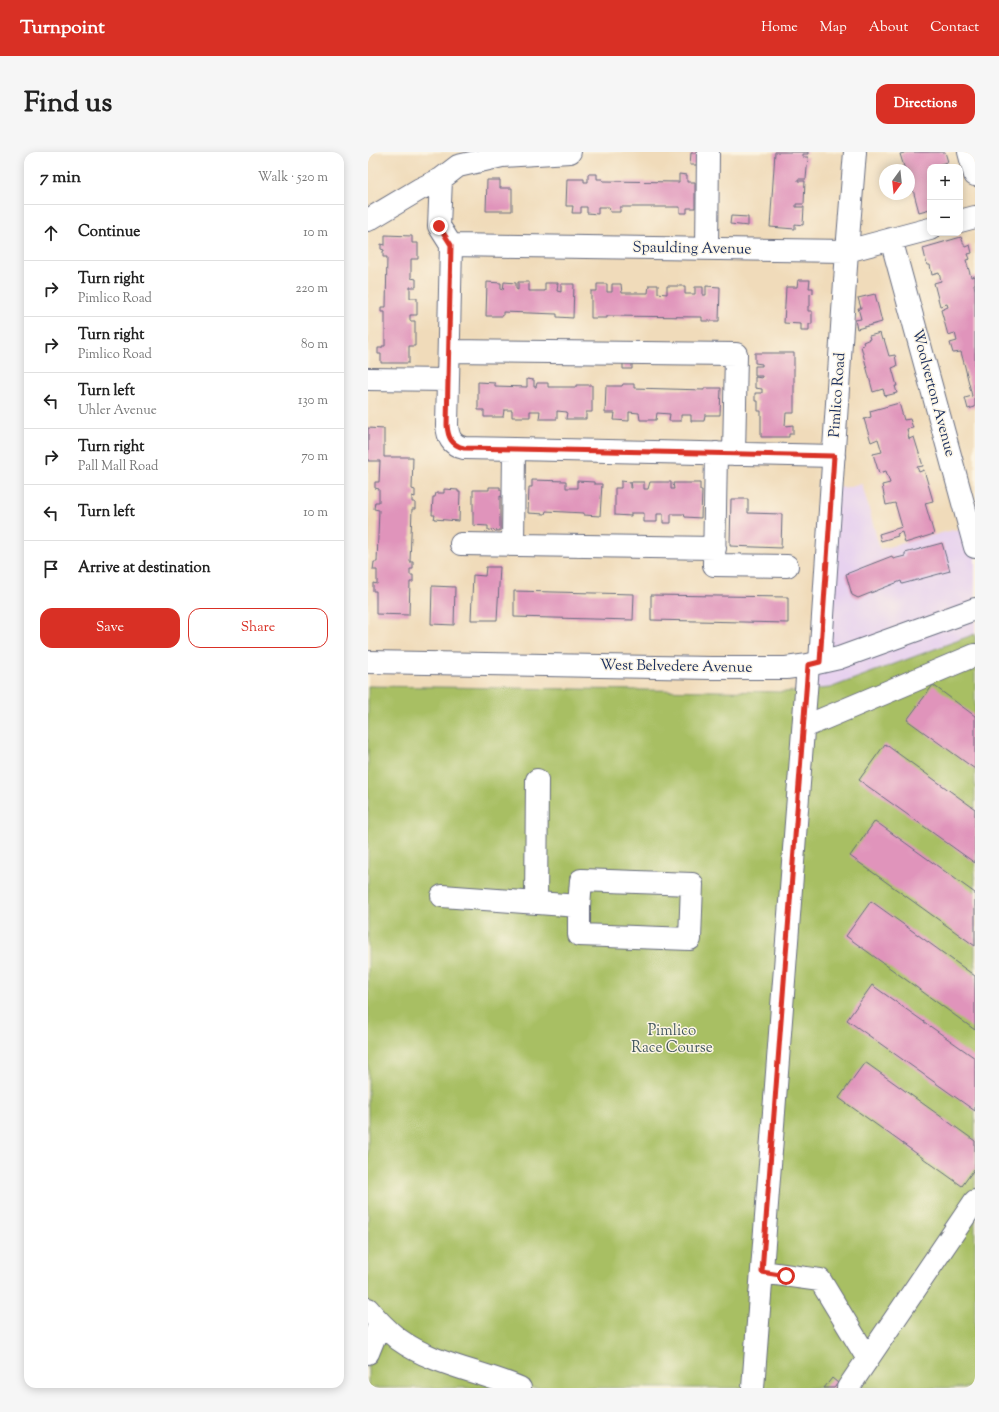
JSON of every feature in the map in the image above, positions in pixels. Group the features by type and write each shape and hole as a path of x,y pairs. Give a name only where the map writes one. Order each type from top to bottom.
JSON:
{"street":[{"path":"368,220 420,189 441,179 458,166 502,156 570,152"},
{"path":"707,249 708,152"},
{"name":"Pimlico Road","path":"753,1388 804,727 814,664 834,456 855,152"},
{"path":"969,152 975,175"},
{"path":"441,179 439,226 451,245 447,425 448,435 452,442 464,448 834,456"},
{"path":"963,220 975,217"},
{"name":"Spaulding Avenue","path":"451,245 847,251 927,230"},
{"name":"Woolverton Avenue","path":"891,240 975,547"},
{"path":"449,351 736,354 714,565 787,566"},
{"path":"368,379 448,380"},
{"path":"513,545 514,449"},
{"path":"461,544 715,548"},
{"name":"West Belvedere Avenue","path":"368,662 756,669 786,668 814,664 839,658 975,609"},
{"path":"804,727 975,656"},
{"path":"536,903 537,780"},
{"path":"581,880 692,884 690,939 579,935 579,906 581,880"},
{"path":"442,896 579,906"},
{"path":"848,1388 975,1201"},
{"path":"762,1272 820,1280 868,1359"},
{"path":"368,1353 374,1316"},
{"path":"374,1316 398,1339 417,1350 449,1364 520,1388"}],"shaded area":[{"path":"862,484 880,549 953,530 971,528 975,543 975,634 830,688 810,690 832,488 851,487"}],"green space":[{"name":"Pimlico Race Course","path":"975,634 975,1388 368,1388 368,686 785,692 830,688"}],"building":[{"path":"775,152 808,152 808,154 803,154 803,157 808,157 806,179 798,179 798,181 805,181 804,204 796,204 796,207 804,207 803,225 795,224 795,229 770,227"},
{"path":"945,152 948,162 940,164 927,164 927,210 919,212 915,197 915,164 903,164 900,154"},
{"path":"691,153 700,153 699,165 690,165"},
{"path":"588,174 597,174 597,179 602,179 603,181 679,182 679,174 687,175 687,182 695,182 695,208 687,208 687,213 680,213 680,207 620,207 620,212 610,212 609,207 598,207 598,214 587,213 587,207 581,207 581,213 572,213 573,206 566,206 567,179 584,179 584,182 588,182"},
{"path":"487,180 500,180 500,188 512,188 512,211 486,211"},
{"path":"731,216 748,217 748,226 730,224"},
{"path":"385,235 412,236 412,243 418,243 418,259 411,259 411,278 416,279 416,287 410,287 410,298 417,298 417,315 410,315 410,321 415,321 415,346 409,346 409,363 381,363 381,354 378,354 378,348 385,346 385,312 381,312 381,307 386,307 387,257 383,257 384,250 381,249 381,244 385,245"},
{"path":"961,237 965,247 970,245 972,253 968,254 970,259 966,260 971,277 975,276 975,407 968,409 965,398 972,396 961,352 953,353 950,343 957,341 955,333 948,335 941,310 948,307 947,304 940,306 934,283 941,281 939,273 932,275 930,265 927,265 923,248"},
{"path":"798,280 810,280 809,288 813,288 813,293 810,294 810,306 808,306 808,311 812,311 812,324 809,324 809,331 801,331 801,324 784,323 786,287 797,287"},
{"path":"487,282 501,283 501,289 503,290 504,282 516,283 516,289 518,290 518,282 529,282 529,291 545,291 545,283 558,283 557,291 561,292 561,284 574,284 573,318 557,317 557,314 503,312 503,316 486,316"},
{"path":"597,284 607,284 607,292 612,292 612,284 621,284 622,293 648,293 649,285 658,285 658,293 667,294 667,286 685,286 685,294 695,294 695,287 703,287 703,295 706,295 706,286 720,287 719,321 702,321 702,317 607,316 607,318 591,318 591,291 597,291"},
{"path":"875,294 882,322 857,329 855,320 861,319 858,308 861,308 858,298"},
{"path":"880,333 882,340 884,339 889,356 895,355 897,366 892,368 897,386 895,386 897,393 885,396 883,389 873,392 861,346 864,345 863,342 870,339 869,336"},
{"path":"755,353 794,353 794,413 786,413 785,426 793,425 793,434 789,434 789,437 761,437 761,411 758,411 758,401 755,401 755,393 762,393 762,389 755,388 755,377 762,378 762,376 755,376 755,366 762,366 762,364 755,363"},
{"path":"623,362 632,363 632,369 623,369"},
{"path":"527,379 534,380 534,387 536,387 537,383 548,383 548,387 576,387 576,385 592,385 592,412 586,412 586,419 566,419 567,412 557,411 557,419 539,419 540,411 530,411 530,417 512,417 512,410 504,410 503,417 484,417 484,410 478,410 478,382 495,383 495,386 527,387"},
{"path":"623,384 634,384 634,388 704,390 704,388 721,388 720,415 705,415 704,421 691,421 691,415 681,415 681,421 669,421 670,414 657,413 656,420 640,420 639,413 629,412 629,421 614,420 615,413 605,413 606,386 622,386"},
{"path":"899,403 904,420 910,419 913,428 907,429 909,439 914,437 923,466 917,467 919,472 924,470 933,501 925,503 934,534 905,543 902,532 897,534 898,536 881,541 879,534 902,527 895,503 886,505 882,485 890,483 886,471 879,473 873,454 882,452 878,439 871,442 864,419 871,417 870,411"},
{"path":"368,428 384,429 384,457 413,457 412,489 415,490 415,497 412,496 412,502 415,502 415,509 412,509 410,562 413,562 413,569 410,569 410,575 413,575 413,582 410,582 409,615 376,614 376,591 373,591 373,583 377,584 377,570 373,570 374,562 377,562 379,510 374,509 375,502 379,502 379,489 375,488 375,482 379,482 380,461 368,461"},
{"path":"532,480 566,481 566,488 577,488 577,481 602,484 600,516 584,515 584,513 546,511 545,514 528,513 529,487 532,487"},
{"path":"621,481 630,482 630,488 632,488 631,482 644,482 644,489 648,489 650,482 671,482 671,489 674,489 673,483 700,483 700,490 702,490 701,518 685,517 684,514 671,514 671,523 663,523 663,514 657,514 657,522 644,522 644,513 631,513 631,516 615,515 615,488 621,488"},
{"path":"489,487 500,487 500,490 502,490 502,497 500,496 500,531 488,530 488,526 473,525 473,490 489,490"},
{"path":"444,489 458,490 458,492 460,492 459,521 434,519 435,515 432,515 433,497 435,497 436,493 444,493"},
{"path":"731,499 748,499 748,513 782,514 781,548 730,546"},
{"path":"942,543 950,571 902,584 901,581 858,598 852,595 846,574 892,556 893,559 905,556 905,553"},
{"path":"486,567 500,567 497,620 471,620 473,575 485,576"},
{"path":"432,586 455,587 454,625 431,624"},
{"path":"514,591 634,594 633,620 514,617"},
{"path":"651,595 788,597 788,623 651,620"},
{"path":"933,685 975,716 975,769 907,720"},
{"path":"885,744 975,809 975,863 859,780"},
{"path":"875,821 975,893 975,946 850,856"},
{"path":"871,901 975,976 975,1030 846,936"},
{"path":"872,985 975,1058 975,1111 847,1020"},
{"path":"865,1062 975,1141 975,1168 962,1186 839,1098"},
{"path":"832,1378 838,1383 834,1388 824,1388"}],"route":[{"path":"439,226 451,245 447,425 448,435 452,442 458,446 464,448 834,456 820,662 808,665 762,1272 786,1276"}]}
